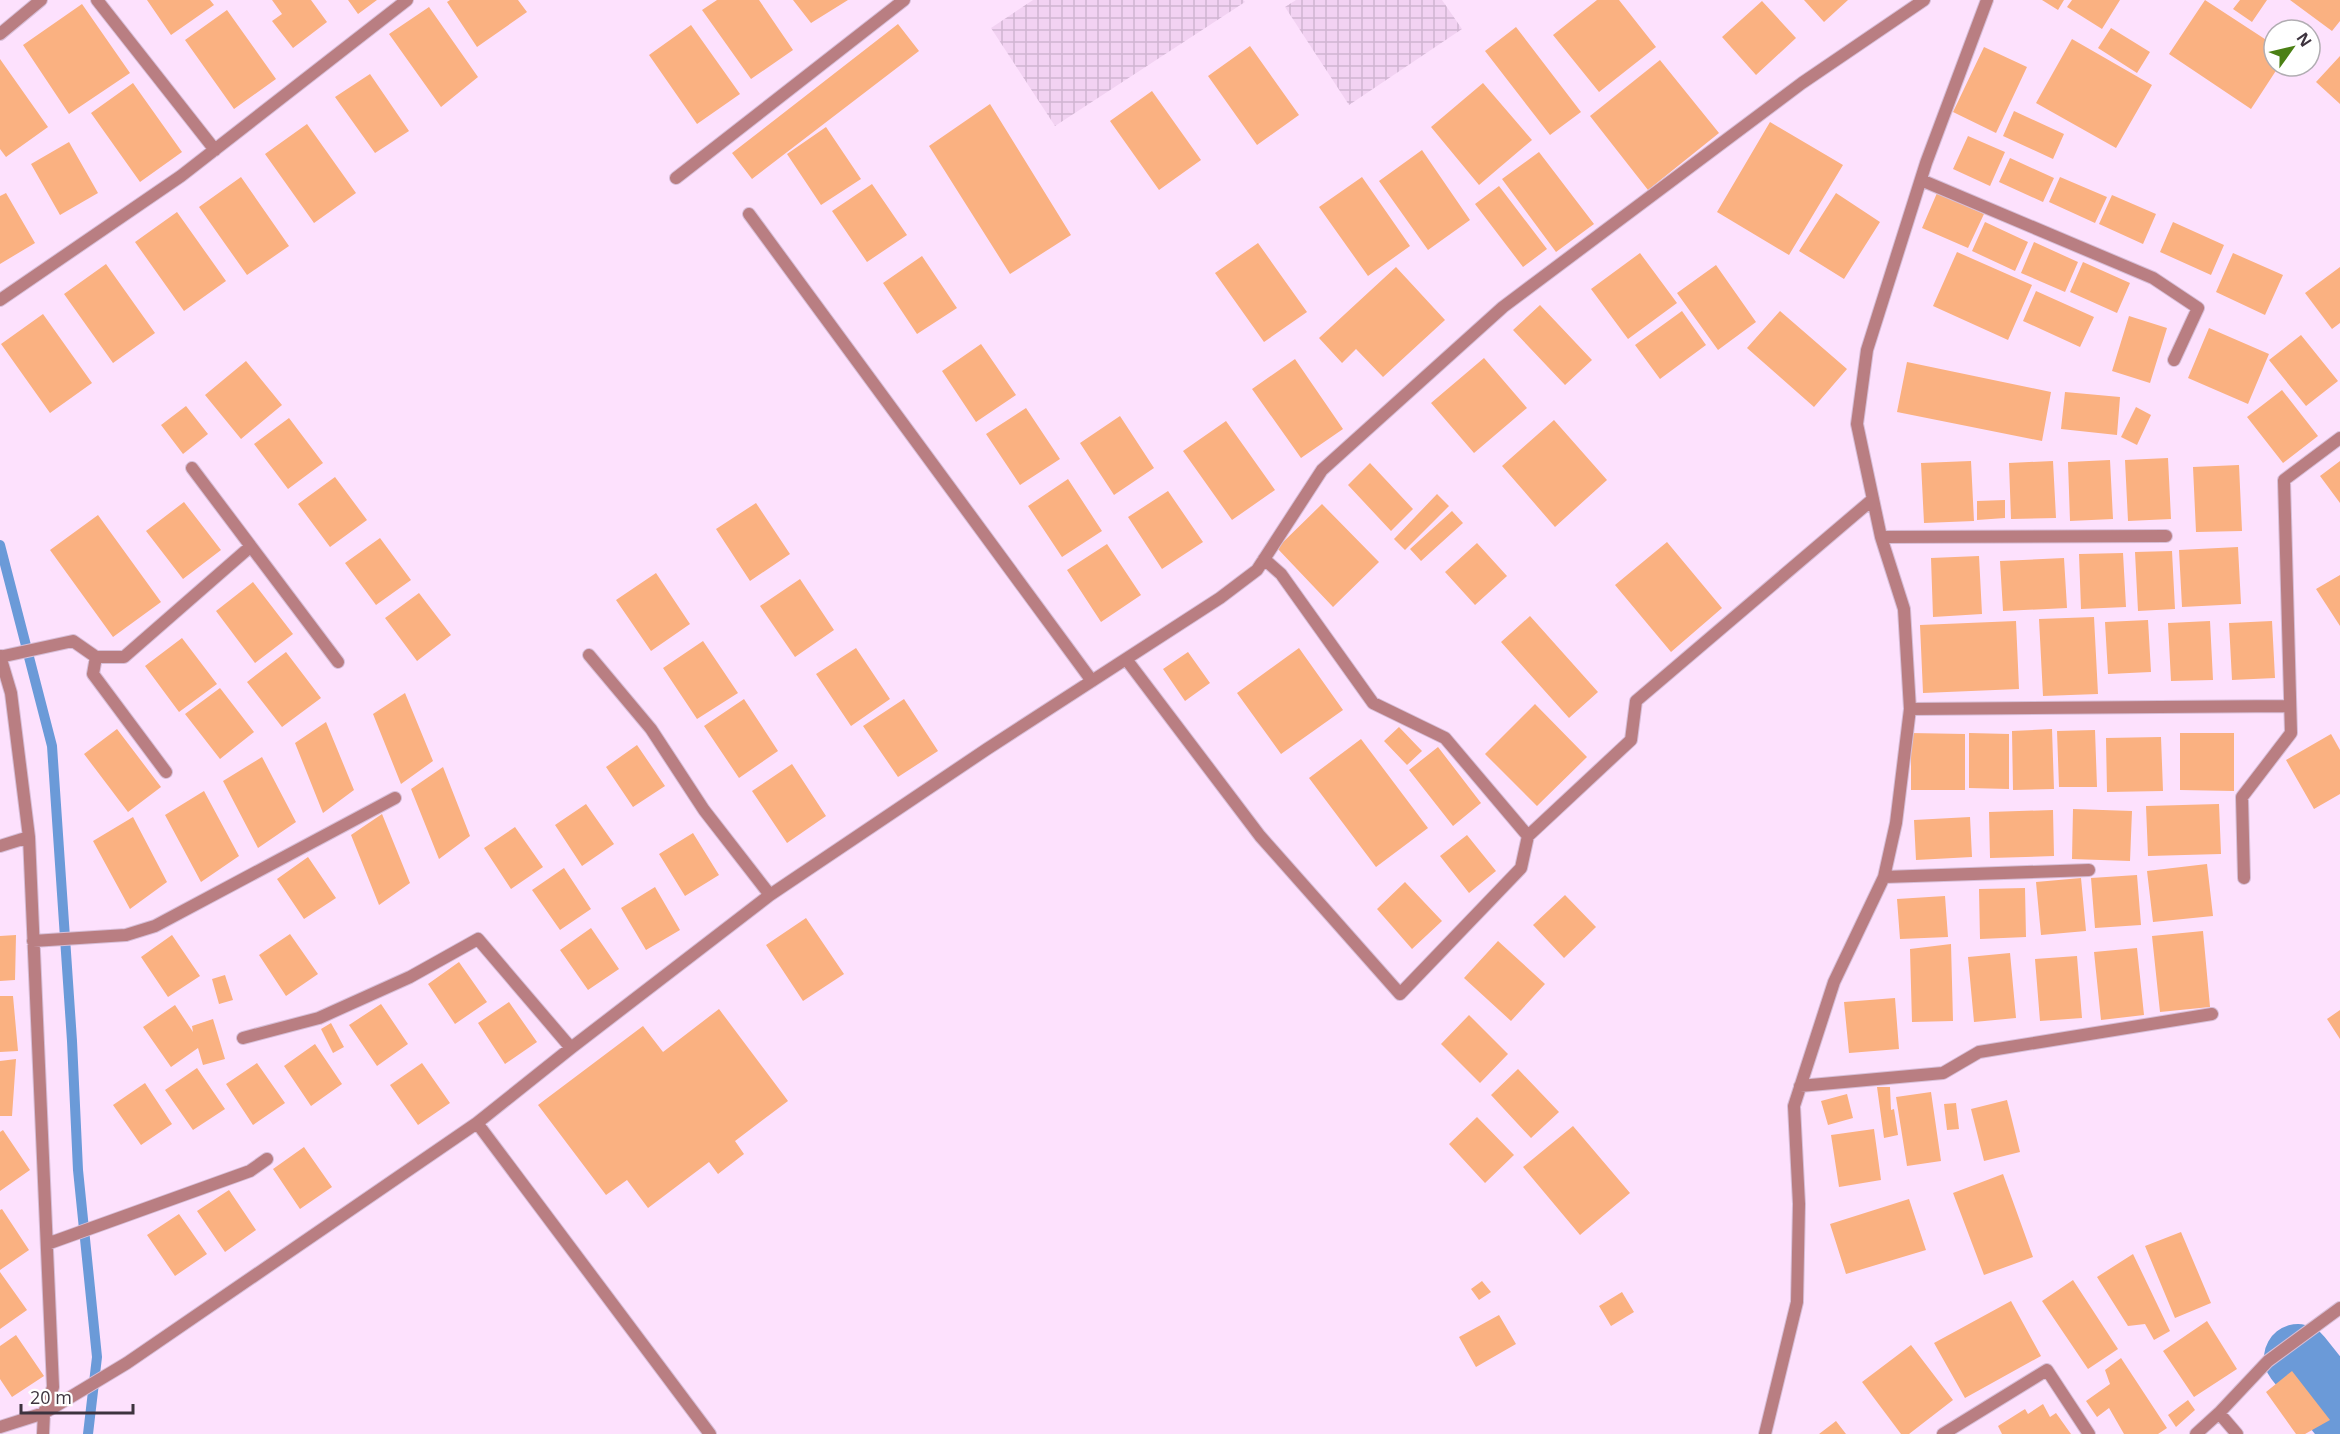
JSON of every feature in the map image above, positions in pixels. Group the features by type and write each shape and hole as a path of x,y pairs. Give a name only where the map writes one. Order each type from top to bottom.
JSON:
{"street":[{"path":"0,34 41,0"},
{"path":"97,0 214,150"},
{"path":"0,300 171,183 407,0"},
{"path":"676,178 904,0"},
{"path":"0,1427 44,1413 127,1363 477,1123 770,895 1220,598 1257,570 1322,470 1503,307 1802,83 1924,0"},
{"path":"1765,1434 1797,1302 1799,1204 1794,1106 1834,982 1884,877 1896,823 1910,709 1904,609 1881,537 1857,424 1867,350 1921,180 1987,0"},
{"path":"1921,180 2153,278 2198,309 2174,360"},
{"path":"749,214 1092,681"},
{"path":"2244,878 2242,797 2291,733 2284,480 2340,438"},
{"path":"192,468 338,662"},
{"path":"1126,659 1260,836 1400,994 1521,868 1528,836 1631,740 1636,701 1873,499"},
{"path":"1881,537 2166,536"},
{"path":"43,1434 44,1413 53,1387 29,837 11,693 0,656 73,641 96,657 124,657 250,547"},
{"path":"1264,559 1281,574 1373,703 1445,738 1528,836"},
{"path":"589,655 651,729 704,810 770,895"},
{"path":"96,657 93,674 166,772"},
{"path":"1910,709 2290,706"},
{"path":"33,941 126,935 155,926 395,798"},
{"path":"0,846 29,837"},
{"path":"1884,877 2089,870"},
{"path":"243,1038 319,1017 410,977 478,939 571,1048"},
{"path":"1800,1086 1943,1073 1979,1052 2212,1014"},
{"path":"477,1123 710,1434"},
{"path":"47,1244 250,1171 267,1159"},
{"path":"2196,1434 2268,1361 2340,1308"},
{"path":"1943,1434 2047,1370 2089,1434"},
{"path":"2219,1413 2237,1434"}],"shaded area":[{"path":"1033,0 1243,0 1245,2 1055,126 991,28"},
{"path":"1296,0 1442,0 1462,29 1349,105 1285,7"}],"building":[{"path":"147,0 210,0 214,5 171,35"},
{"path":"272,0 311,0 327,22 293,48 272,21 282,14"},
{"path":"348,0 377,0 358,14"},
{"path":"450,0 518,0 527,12 477,47 447,2"},
{"path":"717,0 759,0 793,50 751,79 702,10"},
{"path":"793,0 848,0 811,23"},
{"path":"1597,0 1619,0 1656,47 1599,92 1553,35"},
{"path":"1804,0 1848,0 1824,22"},
{"path":"2042,0 2064,0 2058,10"},
{"path":"2072,0 2120,0 2102,29 2067,7"},
{"path":"2205,0 2262,37 2262,78 2271,78 2251,109 2169,54"},
{"path":"2240,0 2267,0 2252,22 2233,9"},
{"path":"2290,0 2340,0 2340,21 2332,31 2322,24 2322,18 2314,18"},
{"path":"1762,1 1796,38 1756,75 1722,37"},
{"path":"82,4 130,73 69,114 23,45"},
{"path":"429,7 478,77 441,107 389,34"},
{"path":"227,10 276,79 234,109 185,40"},
{"path":"898,24 919,51 752,179 732,153"},
{"path":"691,25 740,94 697,124 649,55"},
{"path":"1516,27 1581,112 1550,135 1485,51"},
{"path":"2111,28 2150,52 2137,73 2098,48"},
{"path":"2072,39 2152,85 2116,148 2036,103"},
{"path":"1250,46 1299,115 1257,145 1208,76"},
{"path":"1984,47 2027,67 1996,133 1953,112"},
{"path":"2340,56 2340,104 2316,82"},
{"path":"0,59 48,127 6,157 0,149"},
{"path":"1660,60 1719,133 1648,190 1590,116"},
{"path":"370,74 409,131 375,153 335,97"},
{"path":"133,83 182,152 140,182 91,113"},
{"path":"1483,83 1532,140 1479,185 1431,127"},
{"path":"1152,91 1201,160 1159,190 1110,121"},
{"path":"990,104 1071,235 1010,274 929,146"},
{"path":"2014,111 2064,134 2053,159 2003,136"},
{"path":"1770,122 1843,165 1789,255 1717,212"},
{"path":"307,124 356,193 314,223 265,154"},
{"path":"826,127 861,179 821,205 787,154"},
{"path":"1968,136 2005,152 1990,186 1953,169"},
{"path":"69,142 98,193 60,215 31,164"},
{"path":"1422,150 1470,220 1428,250 1379,181"},
{"path":"1539,152 1594,224 1556,252 1502,179"},
{"path":"2010,158 2054,178 2043,202 1999,182"},
{"path":"241,177 289,246 247,275 199,207"},
{"path":"1362,177 1410,246 1368,276 1319,207"},
{"path":"2060,177 2107,197 2095,223 2049,202"},
{"path":"872,184 907,235 867,262 832,211"},
{"path":"1499,186 1547,249 1523,267 1475,204"},
{"path":"6,193 35,243 0,264 0,196"},
{"path":"1836,193 1880,222 1844,279 1799,251"},
{"path":"1937,193 1984,214 1968,248 1922,228"},
{"path":"2112,195 2156,214 2143,244 2099,224"},
{"path":"177,212 226,281 184,311 135,242"},
{"path":"1985,222 2028,242 2015,271 1972,251"},
{"path":"2173,222 2224,245 2211,275 2160,252"},
{"path":"2034,242 2078,262 2065,292 2021,273"},
{"path":"1258,243 1307,312 1264,342 1215,273"},
{"path":"1957,252 2032,285 2008,340 1933,306"},
{"path":"1640,253 1677,303 1628,339 1591,289"},
{"path":"2233,253 2283,275 2265,315 2216,292"},
{"path":"922,256 957,308 917,334 883,283"},
{"path":"2083,262 2130,283 2117,313 2070,292"},
{"path":"106,264 155,333 113,363 64,294"},
{"path":"1716,265 1756,322 1718,350 1677,293"},
{"path":"1396,267 1445,320 1383,377 1356,349 1342,363 1319,338"},
{"path":"2340,267 2340,323 2332,329 2305,293"},
{"path":"2036,291 2094,317 2080,347 2023,321"},
{"path":"1540,305 1592,360 1565,385 1513,330"},
{"path":"1682,311 1706,345 1660,379 1635,345"},
{"path":"1780,311 1847,369 1814,407 1747,348"},
{"path":"43,314 92,383 50,413 1,344"},
{"path":"2129,316 2167,328 2150,383 2112,371"},
{"path":"2209,328 2269,354 2248,404 2188,378"},
{"path":"2301,335 2338,381 2306,406 2269,360"},
{"path":"981,344 1016,395 976,422 942,371"},
{"path":"1484,358 1527,408 1474,453 1431,403"},
{"path":"1295,359 1343,429 1301,458 1252,389"},
{"path":"246,361 282,405 241,439 205,395"},
{"path":"1907,362 2051,392 2042,441 1897,412"},
{"path":"2282,390 2318,436 2283,463 2247,417"},
{"path":"2065,392 2120,397 2117,435 2061,429"},
{"path":"186,406 208,434 183,454 161,425"},
{"path":"2136,407 2151,415 2137,445 2121,437"},
{"path":"1026,408 1060,459 1020,485 986,434"},
{"path":"1120,416 1154,468 1114,495 1080,443"},
{"path":"289,418 323,463 288,489 254,444"},
{"path":"1554,420 1607,480 1555,527 1502,466"},
{"path":"1226,421 1275,490 1232,520 1183,451"},
{"path":"2168,458 2171,519 2128,521 2125,460"},
{"path":"2110,460 2113,519 2070,521 2068,462"},
{"path":"1971,461 1974,521 1924,523 1921,463"},
{"path":"2053,461 2056,518 2011,519 2009,463"},
{"path":"2340,461 2340,503 2320,476"},
{"path":"1370,463 1413,509 1391,531 1348,485"},
{"path":"2239,465 2242,531 2196,532 2193,467"},
{"path":"335,477 367,520 330,547 298,504"},
{"path":"1068,479 1102,531 1062,557 1028,506"},
{"path":"1168,491 1203,542 1162,569 1128,517"},
{"path":"1437,494 1449,506 1405,550 1394,539"},
{"path":"2005,500 2005,518 1977,520 1977,501"},
{"path":"184,502 221,550 183,579 146,531"},
{"path":"756,503 790,554 750,581 716,529"},
{"path":"1322,504 1379,562 1333,607 1277,548"},
{"path":"1452,511 1463,523 1421,561 1410,549"},
{"path":"98,515 161,602 113,637 50,550"},
{"path":"380,538 411,580 376,605 345,563"},
{"path":"1667,542 1722,608 1671,652 1615,585"},
{"path":"1477,543 1507,576 1475,605 1445,572"},
{"path":"1107,544 1141,595 1101,622 1067,570"},
{"path":"2238,547 2241,604 2182,607 2179,550"},
{"path":"2172,551 2175,609 2138,611 2135,552"},
{"path":"2123,553 2126,607 2081,609 2079,554"},
{"path":"1979,556 1982,614 1933,617 1931,558"},
{"path":"2064,558 2067,608 2003,611 2000,561"},
{"path":"656,573 690,624 651,651 616,600"},
{"path":"2340,575 2340,626 2316,589"},
{"path":"800,579 834,630 795,657 760,606"},
{"path":"253,582 293,634 255,663 216,611"},
{"path":"419,593 451,635 417,661 385,618"},
{"path":"1530,616 1598,692 1569,718 1501,642"},
{"path":"2094,617 2098,694 2043,696 2039,619"},
{"path":"2148,620 2151,672 2108,674 2105,622"},
{"path":"2016,621 2019,689 1923,693 1920,625"},
{"path":"2210,621 2213,680 2171,681 2168,623"},
{"path":"2272,621 2275,678 2232,680 2229,623"},
{"path":"182,638 217,684 179,712 145,666"},
{"path":"703,641 738,693 697,719 663,668"},
{"path":"856,648 890,699 851,726 816,674"},
{"path":"1299,648 1343,710 1281,754 1237,693"},
{"path":"286,652 321,698 282,727 247,682"},
{"path":"1188,652 1210,683 1185,701 1163,669"},
{"path":"220,688 254,732 220,759 185,714"},
{"path":"405,693 433,761 401,784 373,714"},
{"path":"744,699 778,751 739,778 704,726"},
{"path":"904,699 938,751 898,777 863,726"},
{"path":"1535,704 1587,757 1537,806 1485,754"},
{"path":"326,722 354,790 323,813 295,743"},
{"path":"1399,727 1422,751 1407,765 1384,741"},
{"path":"117,729 161,787 128,812 84,754"},
{"path":"2052,729 2054,789 2013,790 2012,731"},
{"path":"2095,730 2097,787 2059,787 2057,731"},
{"path":"1911,733 1965,734 1965,790 1911,790"},
{"path":"1969,733 2009,734 2009,789 1969,788"},
{"path":"2180,733 2234,733 2234,791 2180,790"},
{"path":"2331,734 2340,750 2340,794 2314,809 2286,760"},
{"path":"2161,737 2163,791 2107,792 2106,738"},
{"path":"1361,739 1428,828 1376,867 1309,778"},
{"path":"637,745 665,786 633,807 606,767"},
{"path":"1438,747 1481,803 1453,826 1409,770"},
{"path":"262,757 296,822 258,848 223,781"},
{"path":"792,764 826,816 787,843 752,791"},
{"path":"443,767 470,836 439,859 411,789"},
{"path":"204,791 239,856 201,882 165,815"},
{"path":"586,804 614,844 582,866 555,825"},
{"path":"2219,804 2221,854 2148,856 2146,806"},
{"path":"2073,809 2132,811 2130,861 2072,859"},
{"path":"2053,810 2054,856 1990,858 1989,812"},
{"path":"382,814 410,883 379,905 351,835"},
{"path":"133,817 167,882 130,909 93,841"},
{"path":"1970,817 1972,857 1916,860 1914,820"},
{"path":"515,827 543,867 511,889 484,848"},
{"path":"693,833 719,875 685,896 659,854"},
{"path":"1467,835 1496,871 1469,893 1440,856"},
{"path":"308,857 336,898 304,919 277,879"},
{"path":"2207,864 2213,916 2153,922 2147,871"},
{"path":"564,868 591,909 560,930 532,890"},
{"path":"2137,875 2141,925 2095,928 2091,878"},
{"path":"2081,878 2086,931 2041,935 2036,882"},
{"path":"1405,882 1442,921 1412,949 1377,909"},
{"path":"655,887 680,930 646,950 621,908"},
{"path":"2025,888 2026,937 1980,939 1979,889"},
{"path":"1565,895 1596,927 1564,958 1533,925"},
{"path":"1945,896 1948,937 1900,939 1897,899"},
{"path":"806,918 844,974 803,1001 766,945"},
{"path":"591,928 619,969 588,990 560,950"},
{"path":"2203,931 2210,1007 2160,1012 2152,936"},
{"path":"290,934 318,974 286,996 259,955"},
{"path":"16,935 15,980 0,981 0,936"},
{"path":"172,935 200,976 168,997 141,957"},
{"path":"1498,941 1545,984 1511,1021 1464,978"},
{"path":"1951,944 1953,1021 1912,1022 1910,949"},
{"path":"2137,948 2144,1015 2101,1020 2094,952"},
{"path":"2010,953 2016,1018 1974,1022 1968,957"},
{"path":"2077,956 2082,1018 2040,1021 2035,959"},
{"path":"459,962 487,1002 455,1024 428,984"},
{"path":"225,975 233,1000 219,1004 212,979"},
{"path":"0,996 13,996 18,1051 0,1052"},
{"path":"1895,998 1899,1049 1849,1053 1844,1002"},
{"path":"509,1002 537,1042 505,1064 478,1023"},
{"path":"381,1004 408,1044 377,1066 349,1025"},
{"path":"175,1005 193,1032 192,1026 213,1019 225,1059 203,1065 198,1048 171,1067 143,1027"},
{"path":"719,1009 788,1101 735,1141 744,1154 718,1174 709,1162 648,1208 627,1180 606,1195 538,1105 643,1026 663,1052"},
{"path":"2340,1010 2340,1039 2327,1019"},
{"path":"1469,1015 1508,1054 1480,1083 1441,1044"},
{"path":"331,1023 344,1047 333,1053 321,1029"},
{"path":"315,1044 342,1084 311,1106 284,1066"},
{"path":"16,1059 12,1116 0,1116 0,1061"},
{"path":"257,1063 285,1103 253,1125 226,1084"},
{"path":"422,1063 450,1103 418,1125 390,1085"},
{"path":"197,1068 225,1109 193,1130 165,1090"},
{"path":"1518,1069 1559,1112 1531,1138 1491,1095"},
{"path":"145,1083 172,1124 141,1145 113,1105"},
{"path":"1877,1087 1890,1087 1891,1110 1894,1109 1898,1135 1884,1138"},
{"path":"1931,1092 1941,1161 1907,1166 1896,1097"},
{"path":"1847,1094 1853,1118 1828,1125 1821,1101"},
{"path":"2007,1100 2020,1152 1984,1161 1971,1109"},
{"path":"1956,1103 1959,1129 1947,1130 1944,1104"},
{"path":"1477,1117 1514,1155 1485,1183 1449,1144"},
{"path":"1573,1126 1630,1193 1580,1235 1523,1167"},
{"path":"1874,1129 1881,1180 1839,1187 1831,1135"},
{"path":"3,1130 30,1170 0,1191 0,1132"},
{"path":"304,1147 332,1187 300,1209 273,1169"},
{"path":"2003,1174 2033,1257 1984,1275 1953,1193"},
{"path":"229,1190 256,1230 225,1252 197,1211"},
{"path":"1909,1199 1926,1250 1846,1274 1830,1224"},
{"path":"2,1209 29,1250 0,1270 0,1210"},
{"path":"179,1214 207,1254 175,1276 147,1235"},
{"path":"2181,1232 2211,1303 2175,1318 2145,1246"},
{"path":"2133,1254 2170,1331 2154,1340 2145,1324 2128,1326 2097,1277"},
{"path":"0,1272 27,1310 0,1329"},
{"path":"2073,1280 2118,1349 2088,1369 2042,1301"},
{"path":"1482,1281 1491,1292 1479,1300 1471,1289"},
{"path":"1622,1292 1634,1312 1611,1326 1599,1306"},
{"path":"2011,1301 2041,1356 1965,1398 1934,1343"},
{"path":"1499,1315 1516,1344 1476,1367 1459,1337"},
{"path":"2207,1321 2237,1369 2194,1397 2163,1351"},
{"path":"16,1335 44,1376 12,1397 0,1379 0,1346"},
{"path":"1911,1345 1953,1400 1909,1434 1901,1434 1862,1382"},
{"path":"2121,1358 2167,1428 2158,1434 2124,1434 2109,1408 2097,1417 2086,1401 2110,1384 2105,1370"},
{"path":"2292,1371 2330,1420 2305,1434 2296,1434 2266,1392"},
{"path":"2188,1400 2195,1410 2176,1427 2168,1415"},
{"path":"2043,1404 2050,1417 2056,1413 2071,1434 2002,1434 1998,1426 2025,1409 2028,1414"},
{"path":"1836,1421 1846,1434 1819,1434"}],"waterway":[{"path":"0,545 52,746 72,1041 78,1170 97,1357 88,1434"},
{"path":"2298,1358 2340,1411"}]}
